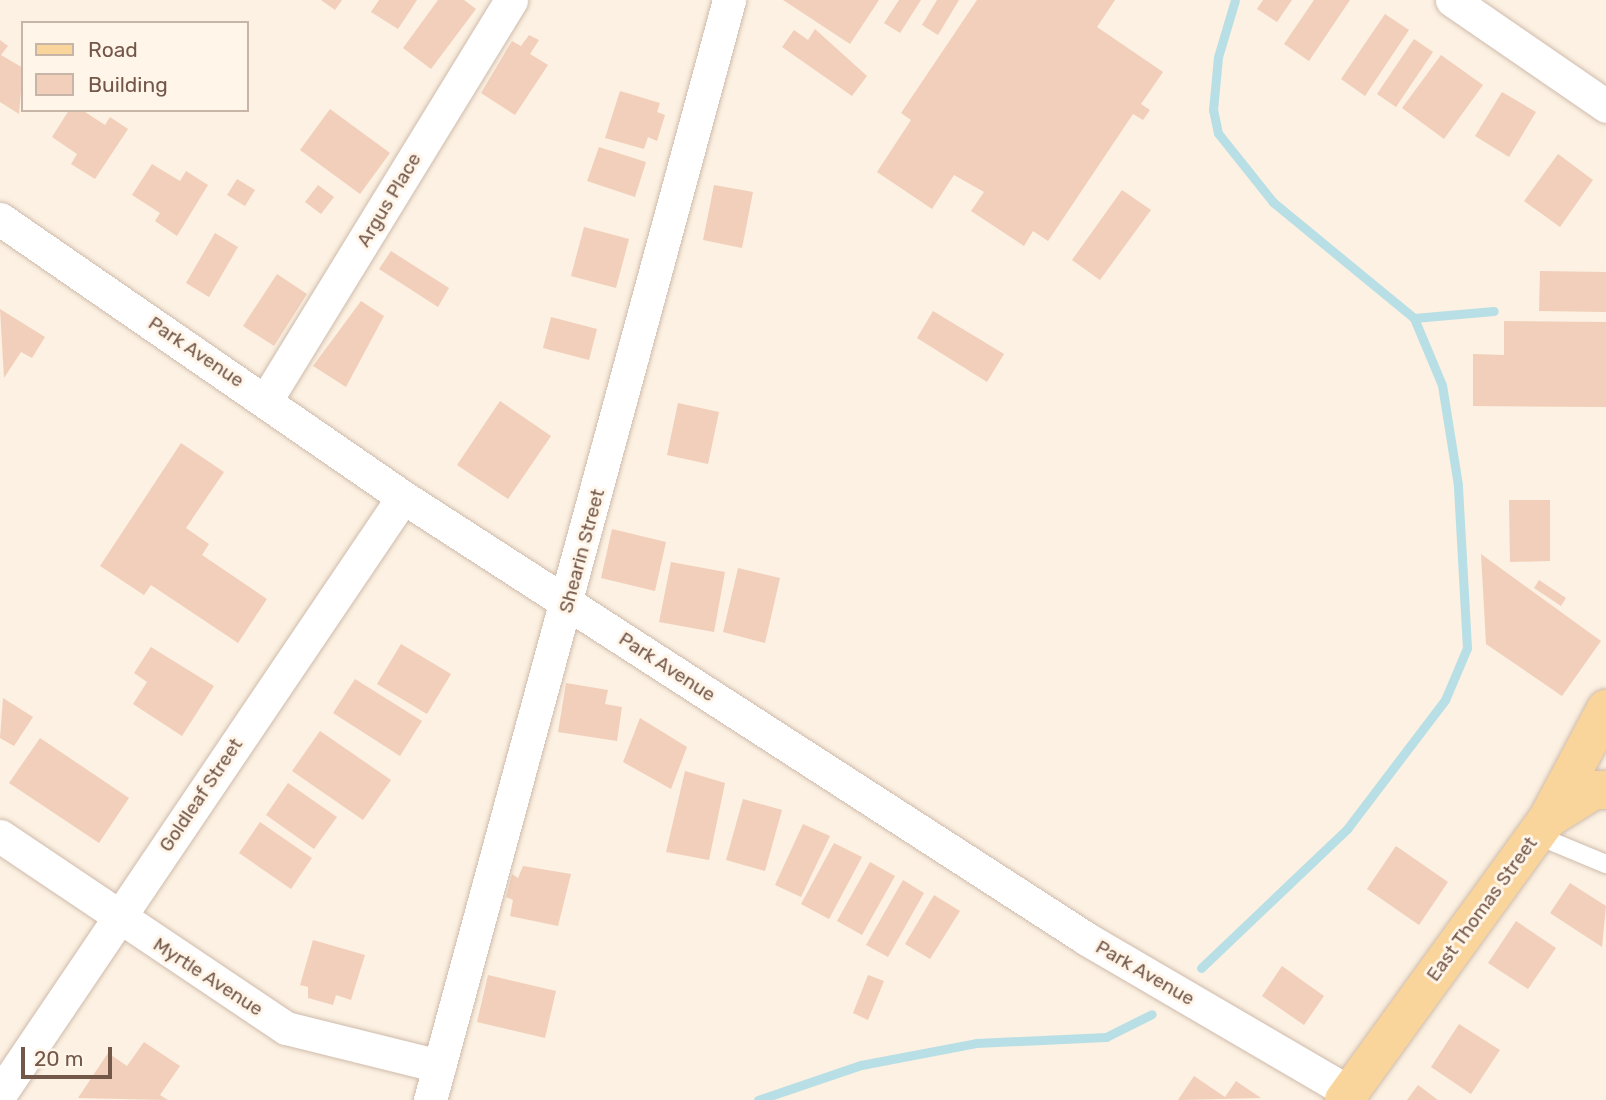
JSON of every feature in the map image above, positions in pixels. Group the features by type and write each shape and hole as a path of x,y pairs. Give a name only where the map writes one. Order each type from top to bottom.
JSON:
{"main road":[{"name":"East Thomas Street","path":"1346,1096 1541,827 1606,709"},
{"path":"1541,827 1594,790 1606,790"}],"street":[{"name":"Argus Place","path":"266,400 511,0"},
{"path":"1452,0 1606,106"},
{"name":"Shearin Street","path":"430,1100 568,604 724,1"},
{"name":"Park Avenue","path":"0,219 403,497 1087,939 1346,1096"},
{"name":"Goldleaf Street","path":"0,1094 403,497"},
{"name":"Myrtle Avenue","path":"0,836 118,919 286,1028 439,1066"}],"lane":[{"path":"1541,827 1606,864"}],"building":[{"path":"321,0 342,0 335,10"},
{"path":"379,0 417,0 398,29 371,12"},
{"path":"438,0 464,0 476,9 431,69 403,48"},
{"path":"783,0 879,0 850,44"},
{"path":"899,0 921,0 900,33 884,23"},
{"path":"937,0 959,0 938,35 922,25"},
{"path":"977,0 1115,0 1097,27 1163,72 1141,104 1150,110 1143,120 1133,114 1048,241 1033,231 1024,246 971,211 984,192 954,175 932,209 877,172 911,120 901,113"},
{"path":"1263,0 1292,0 1277,22 1257,9"},
{"path":"1314,0 1350,0 1309,61 1284,44"},
{"path":"1385,14 1409,30 1365,96 1341,79"},
{"path":"815,29 867,76 852,96 782,47 794,30 808,40"},
{"path":"529,35 539,40 530,54 548,65 515,115 481,93 512,41 521,46"},
{"path":"1414,39 1433,52 1396,107 1377,94"},
{"path":"0,40 8,46 1,55 21,67 19,114 0,102"},
{"path":"1441,55 1483,85 1444,139 1402,108"},
{"path":"620,91 660,103 657,112 665,115 657,141 648,137 644,149 605,138"},
{"path":"1502,92 1536,112 1509,157 1475,136"},
{"path":"330,109 390,153 360,194 300,150"},
{"path":"68,112 85,112 105,125 110,117 128,129 95,179 71,164 77,154 52,137"},
{"path":"599,147 646,162 635,197 587,181"},
{"path":"1558,154 1593,180 1560,227 1524,201"},
{"path":"152,164 180,181 186,171 208,185 177,236 155,221 160,213 132,195"},
{"path":"237,179 255,190 245,206 227,195"},
{"path":"318,185 334,197 321,214 305,202"},
{"path":"714,185 753,192 742,248 703,240"},
{"path":"1122,190 1151,210 1100,280 1072,260"},
{"path":"584,227 629,239 616,288 571,276"},
{"path":"215,233 238,247 209,297 186,283"},
{"path":"391,251 449,288 438,307 379,269"},
{"path":"1540,271 1606,272 1606,312 1539,311"},
{"path":"277,274 307,294 274,346 243,326"},
{"path":"361,301 384,316 346,387 313,366"},
{"path":"0,309 45,337 32,358 21,352 4,378"},
{"path":"933,311 1004,354 987,382 917,338"},
{"path":"551,317 597,329 589,360 543,348"},
{"path":"1504,321 1606,322 1606,407 1473,406 1473,354 1504,355"},
{"path":"500,401 551,436 508,499 457,465"},
{"path":"678,403 719,412 708,464 667,455"},
{"path":"181,443 224,472 186,528 209,544 202,555 267,599 238,643 151,585 144,595 100,566"},
{"path":"1509,500 1550,500 1550,561 1510,562"},
{"path":"612,529 666,542 655,591 601,578"},
{"path":"1481,554 1601,641 1562,696 1486,644"},
{"path":"671,562 725,572 714,632 659,622"},
{"path":"738,568 780,578 765,643 723,632"},
{"path":"1539,580 1566,598 1561,606 1534,588"},
{"path":"401,644 451,674 427,714 377,684"},
{"path":"151,647 214,686 182,736 133,704 147,682 134,673"},
{"path":"355,679 422,721 400,756 333,713"},
{"path":"566,683 608,690 605,704 622,707 617,741 558,732"},
{"path":"3,698 33,717 14,746 0,738"},
{"path":"640,718 687,747 671,789 623,762"},
{"path":"320,731 391,780 363,820 292,771"},
{"path":"40,738 129,798 99,843 9,783"},
{"path":"685,771 725,783 709,860 666,852"},
{"path":"288,783 337,817 314,849 266,815"},
{"path":"743,799 782,810 765,871 726,860"},
{"path":"260,822 312,858 291,889 239,853"},
{"path":"803,824 830,836 801,897 775,885"},
{"path":"834,843 862,857 829,919 801,904"},
{"path":"1396,846 1448,882 1419,925 1367,889"},
{"path":"870,862 895,876 862,935 837,921"},
{"path":"523,866 571,874 558,926 510,916 513,900 506,897 512,874 518,878"},
{"path":"903,880 924,893 888,957 866,945"},
{"path":"1570,883 1606,906 1602,947 1550,913"},
{"path":"934,895 960,911 930,959 905,944"},
{"path":"1516,921 1556,948 1528,989 1488,963"},
{"path":"313,940 365,955 351,1000 336,995 333,1005 308,998 308,987 300,985"},
{"path":"1282,966 1324,996 1304,1025 1262,996"},
{"path":"488,975 556,991 545,1038 477,1022"},
{"path":"868,975 884,981 868,1020 853,1013"},
{"path":"1459,1024 1500,1050 1471,1094 1431,1067"},
{"path":"144,1042 180,1066 160,1095 168,1100 78,1098 108,1053 127,1066"},
{"path":"1194,1076 1225,1097 1236,1081 1261,1098 1178,1100"},
{"path":"1418,1085 1438,1100 1407,1100"}],"waterway":[{"path":"1201,968 1347,829 1445,700 1467,648 1458,485 1442,385 1414,318 1273,202 1218,133 1213,110 1218,57 1235,0"},
{"path":"1414,318 1494,311"},
{"path":"758,1100 861,1065 976,1043 1106,1037 1152,1014"}]}
